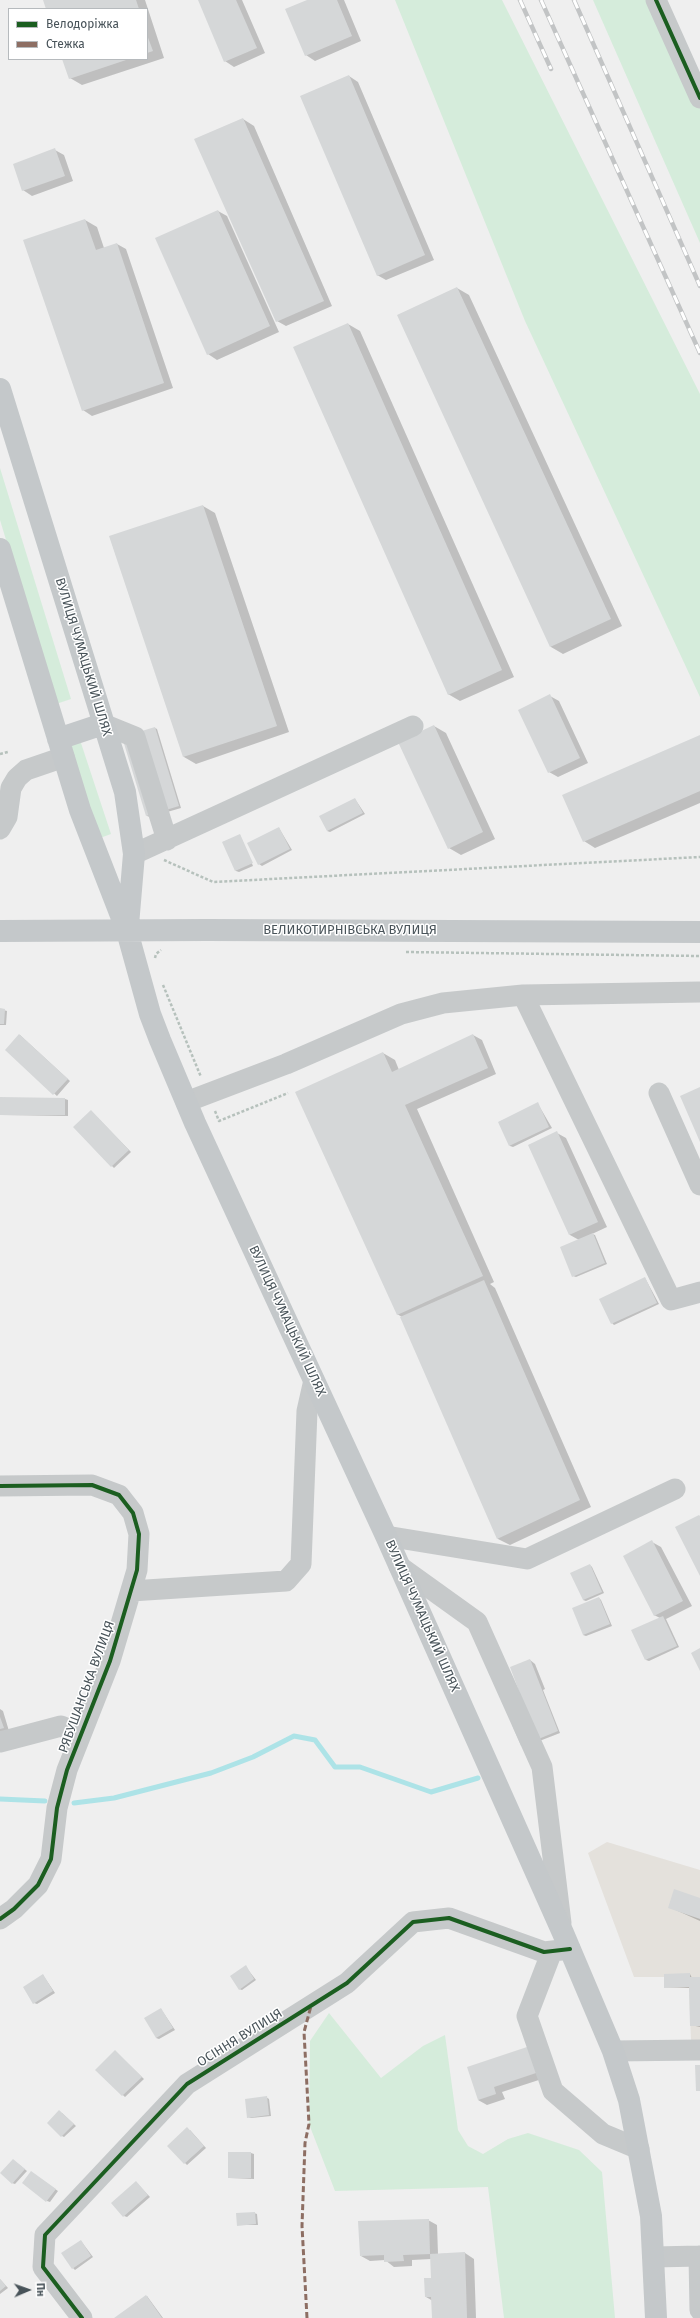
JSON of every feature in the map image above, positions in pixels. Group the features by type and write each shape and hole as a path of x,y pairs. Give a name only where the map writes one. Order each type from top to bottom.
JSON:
{"main road":[{"name":"ВУЛИЦЯ ЧУМАЦЬКИЙ ШЛЯХ","path":"0,389 125,792 134,854 127,931"},
{"name":"ВУЛИЦЯ ЧУМАЦЬКИЙ ШЛЯХ","path":"0,549 6,587 61,748 80,810 127,931 150,1014 186,1102 386,1536 562,1945 613,2052 629,2100 651,2216 656,2318"},
{"path":"61,748 103,724"},
{"name":"ВЕЛИКОТИРНІВСЬКА ВУЛИЦЯ","path":"3,929 127,931 700,932"}],"street":[{"path":"656,0 700,98"},
{"path":"103,724 135,737 163,849"},
{"path":"134,854 163,849 413,726"},
{"path":"0,829 7,816 11,788 16,778 61,748"},
{"path":"186,1102 286,1064 401,1014 443,1003 524,995 700,992"},
{"path":"524,995 671,1300 700,1292"},
{"path":"659,1093 700,1186"},
{"path":"131,1591 286,1581 301,1564 307,1412 314,1380"},
{"name":"РЯБУШАНСЬКА ВУЛИЦЯ","path":"0,1486 92,1486 119,1495 133,1513 139,1534 137,1570 110,1661 67,1770 57,1808 51,1858 38,1885 14,1909 0,1919"},
{"path":"386,1536 527,1559 675,1489"},
{"path":"399,1566 477,1622 542,1766 562,1945 527,2016 553,2091 603,2134 639,2149"},
{"path":"0,1742 61,1726 81,1734"},
{"name":"ОСІННЯ ВУЛИЦЯ","path":"82,2318 43,2267 45,2235 187,2084 346,1983 413,1922 449,1918 544,1952 562,1945"},
{"path":"613,2052 700,2050"},
{"path":"654,2257 699,2256 700,2310"}],"path":[{"path":"0,754 8,752"},
{"path":"163,849 214,882 700,857"},
{"path":"155,962 156,954 161,950 169,950"},
{"path":"398,952 700,956"},
{"path":"162,981 219,1121 288,1093"}],"shaded area":[{"path":"607,1842 700,1870 700,2040 691,2041 689,1988 664,1988 664,1977 634,1977 588,1853"}],"green space":[{"path":"395,0 502,0 700,394 700,697 525,321"},
{"path":"593,0 653,0 700,108 700,243"},
{"path":"0,468 71,699 56,704 0,520"},
{"path":"80,740 111,834 100,838 69,744"},
{"path":"329,2013 381,2078 423,2046 445,2035 458,2130 468,2146 483,2154 508,2139 528,2133 579,2150 602,2172 615,2318 504,2318 488,2187 335,2191 309,2124 310,2041"}],"building":[{"path":"43,0 136,0 139,8 46,8"},
{"path":"198,0 236,0 257,48 224,62"},
{"path":"307,0 337,0 352,36 305,56 285,9"},
{"path":"148,38 153,51 148,53"},
{"path":"62,60 126,60 69,79"},
{"path":"349,75 425,255 377,276 300,96"},
{"path":"243,118 324,301 276,322 194,139"},
{"path":"55,148 65,176 22,191 13,164"},
{"path":"218,210 270,326 207,355 155,238"},
{"path":"85,219 96,250 117,243 164,383 82,411 23,240"},
{"path":"457,287 611,619 550,647 397,315"},
{"path":"348,323 502,670 448,695 293,347"},
{"path":"203,505 277,726 183,757 109,536"},
{"path":"550,694 580,758 548,773 518,710"},
{"path":"434,725 483,832 448,849 398,742"},
{"path":"155,727 179,806 146,816 122,737"},
{"path":"700,735 700,791 583,842 562,795"},
{"path":"355,798 363,813 327,831 319,816"},
{"path":"279,827 290,849 258,865 247,843"},
{"path":"240,834 253,863 235,871 222,842"},
{"path":"0,1008 5,1009 4,1024 0,1024"},
{"path":"19,1034 68,1079 53,1095 5,1050"},
{"path":"473,1034 488,1068 405,1105 483,1276 397,1315 295,1092 383,1052 392,1072"},
{"path":"700,1087 700,1142 680,1096"},
{"path":"0,1097 65,1098 65,1115 0,1115"},
{"path":"538,1102 549,1127 509,1146 498,1122"},
{"path":"91,1110 129,1150 111,1167 73,1127"},
{"path":"557,1131 598,1222 569,1235 528,1145"},
{"path":"593,1233 605,1263 572,1277 560,1247"},
{"path":"645,1277 657,1303 611,1324 599,1299"},
{"path":"484,1280 580,1500 497,1539 400,1317"},
{"path":"699,1515 700,1516 700,1576 675,1527"},
{"path":"652,1540 683,1601 654,1616 623,1556"},
{"path":"590,1564 602,1592 583,1600 570,1573"},
{"path":"599,1597 610,1624 583,1635 572,1608"},
{"path":"663,1616 677,1646 645,1660 631,1630"},
{"path":"700,1648 700,1671 691,1653"},
{"path":"530,1659 558,1731 521,1746 512,1725 529,1718 510,1667"},
{"path":"0,1717 4,1728 0,1729"},
{"path":"674,1889 700,1898 700,1919 668,1908"},
{"path":"246,1965 254,1979 239,1990 230,1976"},
{"path":"690,1973 690,1977 700,1977 700,2026 690,2026 689,1987 664,1988 664,1974"},
{"path":"43,1974 53,1991 33,2004 23,1987"},
{"path":"161,2008 173,2028 156,2038 144,2018"},
{"path":"530,2046 539,2072 494,2087 496,2094 478,2100 467,2067"},
{"path":"115,2050 142,2077 122,2096 95,2070"},
{"path":"695,2065 700,2065 700,2091 696,2091"},
{"path":"267,2096 269,2115 247,2118 245,2099"},
{"path":"59,2110 74,2124 61,2137 47,2123"},
{"path":"187,2127 204,2146 184,2164 167,2146"},
{"path":"228,2152 251,2152 251,2178 228,2178"},
{"path":"13,2159 25,2169 12,2184 0,2173"},
{"path":"31,2171 56,2189 46,2202 22,2183"},
{"path":"136,2181 148,2195 123,2217 111,2203"},
{"path":"255,2212 256,2224 237,2226 236,2213"},
{"path":"429,2219 430,2254 403,2255 404,2261 384,2262 384,2255 360,2256 358,2221"},
{"path":"81,2240 91,2256 72,2269 61,2253"},
{"path":"465,2252 467,2318 432,2318 431,2297 425,2297 424,2278 431,2278 430,2254"},
{"path":"0,2279 6,2286 0,2291"},
{"path":"146,2295 162,2318 114,2318"}],"waterway":[{"path":"74,1803 114,1798 211,1773 253,1757 294,1736 315,1740 335,1767 360,1767 431,1792 478,1778"},
{"path":"0,1799 45,1801"}],"railway":[{"path":"520,0 551,69"},
{"path":"541,0 700,353"},
{"path":"574,0 700,286"}],"marked path":[{"path":"307,2318 302,2226 305,2143 309,2124 304,2032 311,2006"}],"cycle path":[{"path":"656,0 700,98"},
{"path":"0,1486 92,1485 119,1495 133,1513 139,1534 137,1570 110,1661 67,1770 57,1808 51,1859 38,1885 14,1909 0,1919"},
{"path":"82,2318 43,2267 45,2235 187,2084 347,1983 413,1922 449,1918 544,1952 570,1949"}]}
